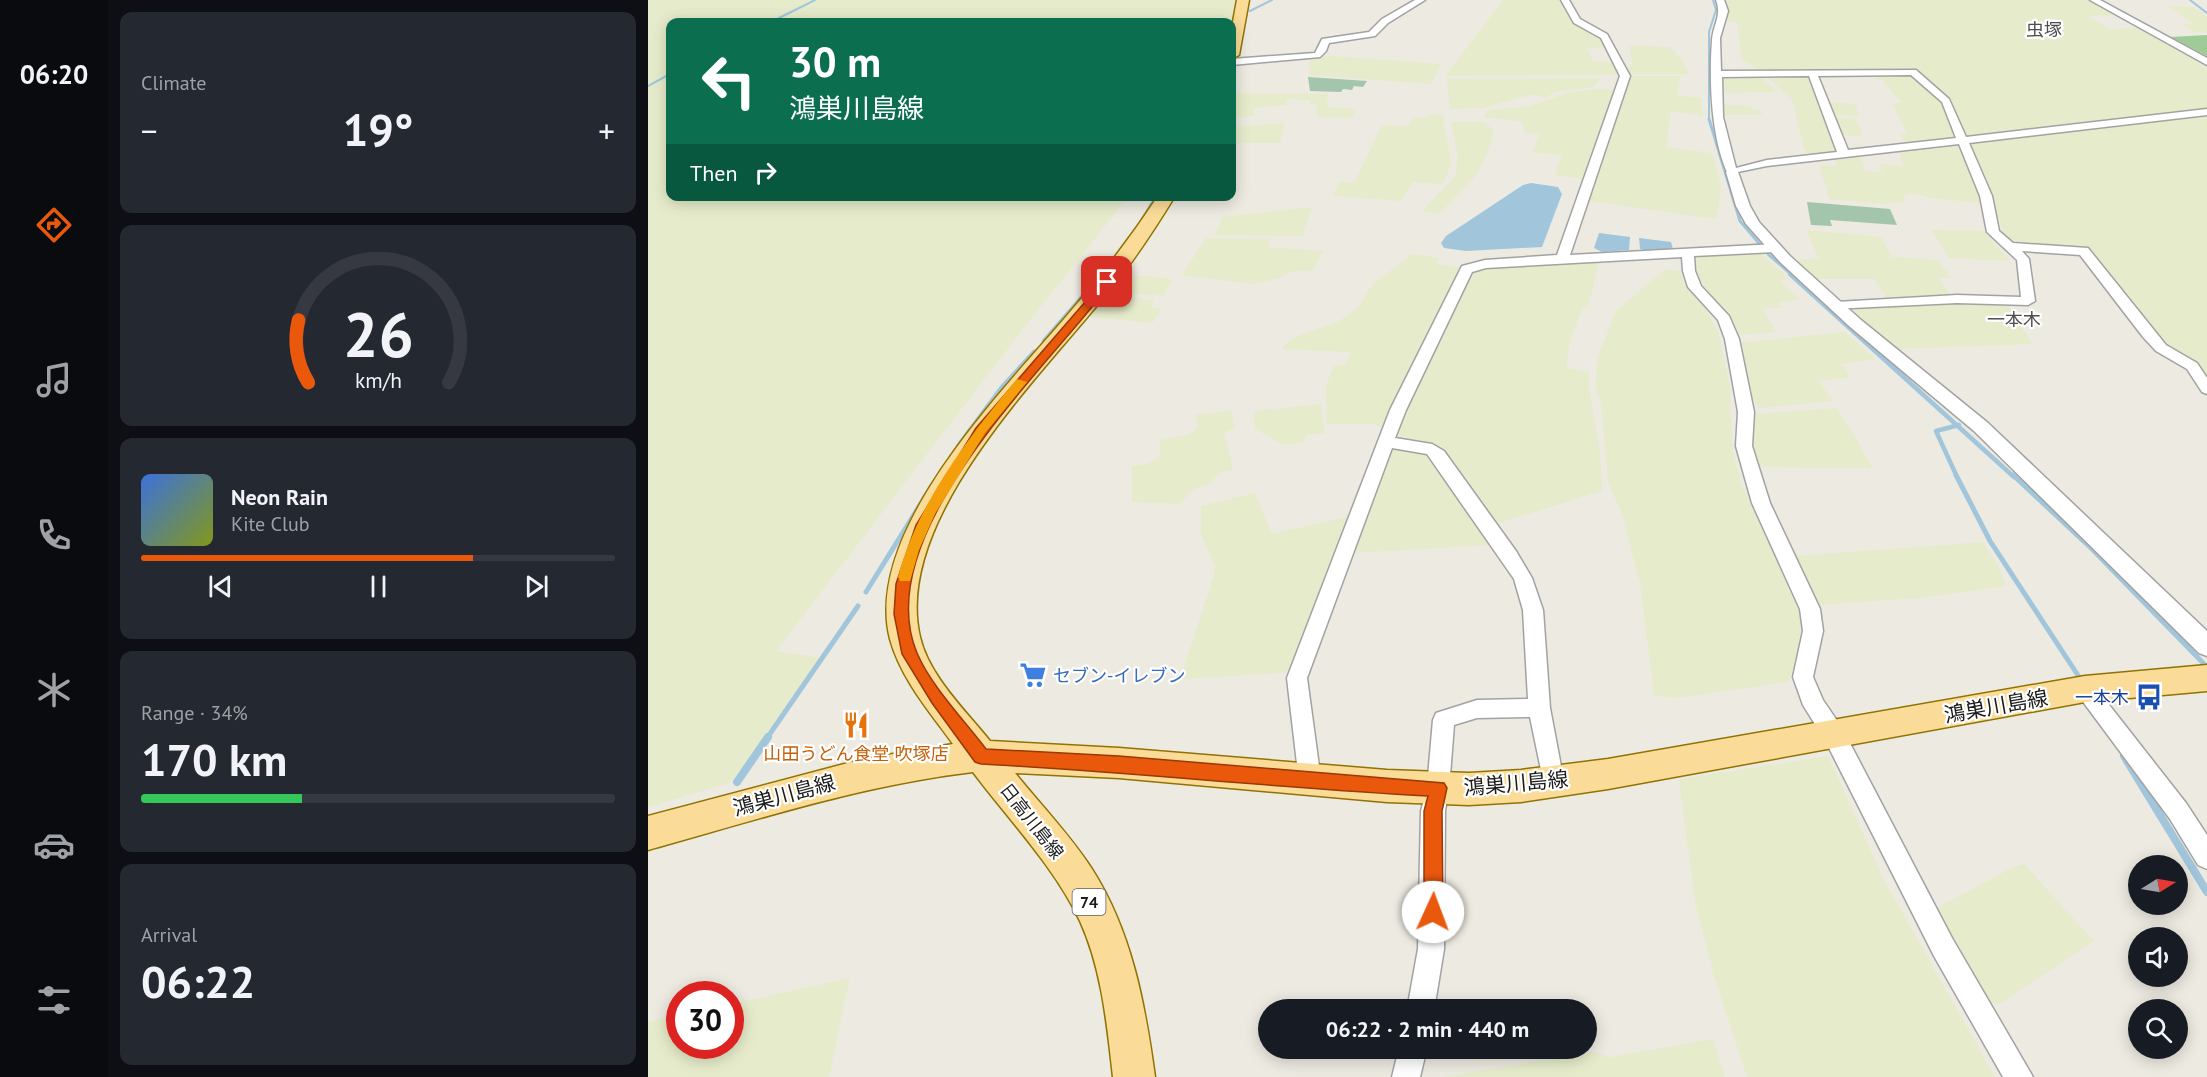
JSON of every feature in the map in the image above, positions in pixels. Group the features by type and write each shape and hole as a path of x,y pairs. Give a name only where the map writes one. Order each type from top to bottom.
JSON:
{"main road":[{"path":"1236,35 1243,0"},
{"name":"日高川島線","path":"1134,1077 1125,1000 1105,933 1080,884 937,698 910,654 901,614 903,584 912,550 922,525 981,431 1116,272 1164,201"},
{"name":"鴻巣川島線","path":"648,833 863,774 920,763 981,756 1119,764 1310,781 1438,788 1521,786 1834,735 2085,689 2207,678"}],"street":[{"path":"1236,62 1317,55 1322,51 1325,41 1372,34 1385,21 1421,0"},
{"path":"1560,259 1625,76 1604,36 1577,21 1565,0"},
{"path":"1719,0 1724,11 1716,38 1718,117 1743,206 1753,224 1836,306 1981,427 2207,646"},
{"path":"2094,0 2207,62"},
{"path":"1717,74 1913,72 1946,101 1986,196 1993,232 2023,259 2028,301 1956,299 1836,306"},
{"path":"1812,73 1844,155"},
{"path":"1732,172 1749,166 2207,112"},
{"path":"2012,247 2084,251 2148,334 2161,348 2192,366 2207,389"},
{"path":"1310,781 1297,678 1398,410 1467,269 1485,264 1775,248"},
{"path":"1688,254 1689,271 1695,287 1724,319 1732,339 1746,412 1744,446 1751,471 1761,503 1810,609 1813,631 1803,677 1814,705 1834,735 1943,947 2019,1077"},
{"path":"1386,442 1432,449 1510,556 1523,578 1533,610 1539,708 1553,782"},
{"path":"2085,689 2178,811 2207,857"},
{"path":"1422,999 1431,949 1434,878 1433,811 1438,788 1444,720 1453,713 1473,710 1539,708"},
{"path":"1406,1077 1410,1059"}],"green space":[{"path":"648,0 1237,0 1231,18 666,18 666,201 1125,201 1016,338 776,651 822,658 730,783 648,807"},
{"path":"1503,0 1558,0 1571,20 1601,37 1606,47 1587,48 1593,61 1613,62 1620,75 1445,76"},
{"path":"1724,0 2090,0 2116,15 2088,16 2109,29 2138,28 2207,67 2207,110 1973,138 1966,136 1951,101 1914,70 1763,72 1742,60 1737,22 1726,22 1728,9"},
{"path":"2169,6 2193,7 2207,16 2207,33 2195,32 2182,24 2193,24"},
{"path":"2207,35 2207,56 2171,37"},
{"path":"1629,45 1669,47 1681,58 1689,74 1629,74 1625,68 1633,66"},
{"path":"1322,56 1442,64 1430,84 1309,75 1310,59"},
{"path":"1874,74 1910,74 1945,106 1957,140 1906,145 1901,133 1907,133 1892,103 1902,103 1882,80 1877,80"},
{"path":"1805,75 1810,77 1836,153 1810,157 1804,149 1792,100 1766,76"},
{"path":"1630,76 1681,76 1677,95 1701,98 1703,116 1671,111 1666,147 1712,153 1721,186 1717,219 1587,201"},
{"path":"1724,76 1760,76 1777,92 1722,93 1721,78"},
{"path":"1308,77 1367,81 1363,87 1354,86 1352,90 1343,89 1341,92 1310,91"},
{"path":"1598,78 1600,80 1593,87 1555,92 1545,98 1533,94 1483,108 1450,109 1447,79"},
{"path":"1596,89 1615,90 1582,179 1554,175 1562,155 1533,152 1539,134 1524,132 1523,122 1484,117 1488,110 1527,107 1570,92"},
{"path":"1236,93 1328,94 1327,107 1355,109 1353,118 1317,117 1317,104 1310,104 1310,100 1287,99 1286,105 1254,108 1254,116 1236,118"},
{"path":"1829,102 1856,104 1859,116 1833,115"},
{"path":"1723,105 1750,106 1752,109 1760,110 1762,115 1724,115"},
{"path":"1429,114 1443,115 1451,164 1444,182 1439,184 1413,182 1401,201 1333,196 1339,182 1354,183 1382,125 1408,126 1415,117 1426,118"},
{"path":"2207,115 2207,377 2192,358 2169,346 2156,332 2090,248 2030,245 2008,238 2002,230 1993,197 1971,143"},
{"path":"1834,118 1856,118 1862,132 1860,136 1841,135"},
{"path":"1451,122 1485,122 1494,131 1488,152 1474,178 1440,213 1422,212 1456,175 1458,156"},
{"path":"1284,123 1280,143 1236,143 1236,127"},
{"path":"1960,146 1981,203 1931,198 1911,193 1905,195 1904,202 1884,204 1829,199 1819,165 1836,166 1835,160 1861,157 1865,171 1882,172 1879,164 1903,166 1899,152"},
{"path":"1807,202 1890,209 1897,225 1830,220 1832,226 1811,225"},
{"path":"1312,207 1303,236 1215,235 1222,217"},
{"path":"1806,230 1881,237 1892,257 1938,260 1951,278 1938,278 1951,295 1887,298 1874,279 1814,279 1794,260 1819,259"},
{"path":"1932,230 1983,231 2010,261 1949,258"},
{"path":"1206,238 1271,239 1268,247 1323,251 1313,270 1290,272 1280,278 1253,284 1182,275"},
{"path":"1761,253 1789,279 1779,281 1800,299 1778,303 1782,307 1763,309 1776,332 1737,335 1730,318 1699,279 1695,259 1699,256"},
{"path":"1412,254 1439,258 1436,264 1461,268 1382,427 1371,424 1327,424 1326,385 1334,366 1346,364 1351,352 1281,349 1293,338 1339,321 1358,308 1372,285"},
{"path":"1599,262 1588,307 1582,308 1570,342 1566,368 1589,372 1589,387 1600,451 1602,491 1499,523 1492,520 1444,453 1435,445 1393,435 1474,273 1484,269"},
{"path":"1664,270 1680,271 1685,284 1710,316 1718,331 1730,388 1732,449 1742,485 1801,615 1800,642 1789,682 1676,698 1654,695 1640,584 1622,514 1608,482 1601,404 1595,387 1598,357 1616,311"},
{"path":"1126,275 1172,280 1163,296 1112,292"},
{"path":"1108,296 1155,300 1150,307 1162,309 1152,323 1090,317"},
{"path":"1954,303 2009,306 2032,344 1896,349 1853,313 1854,308"},
{"path":"1844,332 1876,359 1841,364 1851,377 1819,381 1833,401 1759,408 1752,397 1738,343"},
{"path":"1321,404 1325,433 1307,435 1304,442 1284,445 1255,429 1254,411"},
{"path":"1836,408 1872,468 1755,467 1751,439 1753,414"},
{"path":"1231,410 1235,429 1224,432 1233,470 1222,471 1206,486 1195,488 1180,504 1132,502 1132,466 1150,463 1160,456 1160,440 1189,435 1198,426 1196,415"},
{"path":"1392,448 1423,452 1431,458 1491,545 1353,553"},
{"path":"1255,493 1272,534 1347,517 1289,670 1284,673 1180,679 1214,575 1215,566 1201,535 1201,506"},
{"path":"1983,542 1999,567 2006,586 1922,598 1817,605 1796,556"},
{"path":"1828,756 1884,880 1995,1077 1747,1077 1714,976 1695,902 1679,779"},
{"path":"2024,864 2094,941 2001,1003 1991,1004 1937,908 2013,867"},
{"path":"850,978 829,1077 648,1077 648,1022 666,1018 666,1059 744,1059 744,1001"},
{"path":"1713,1039 1725,1077 1444,1077 1551,1059 1597,1059 1597,1053 1611,1057"}],"water":[{"path":"1531,183 1558,187 1562,194 1542,247 1466,251 1444,248 1441,243 1446,236 1523,185"},
{"path":"1599,233 1630,237 1629,250 1602,252 1594,248"},
{"path":"1639,238 1671,242 1673,249 1640,249"}],"waterway":[{"path":"779,18 815,0"},
{"path":"1250,11 1272,0"},
{"path":"1709,119 1709,32 1716,10 1713,0"},
{"path":"2190,0 2207,13"},
{"path":"648,86 666,76"},
{"path":"1709,119 1740,221 1769,255 1792,275"},
{"path":"1140,223 1153,201"},
{"path":"1790,274 1957,425"},
{"path":"1044,341 1096,281"},
{"path":"958,446 1002,387 1034,352"},
{"path":"1957,425 1936,431 1957,476"},
{"path":"1957,425 2014,477"},
{"path":"2013,475 2092,549 2207,667"},
{"path":"1957,476 1990,541 2083,683"},
{"path":"866,592 933,484"},
{"path":"767,738 858,606"},
{"path":"737,782 768,737"},
{"path":"2124,756 2207,892"}],"slow traffic":[{"path":"905,577 922,525 946,484 981,431 1021,382"}],"place":[{"name":"セブン-イレブン","path":"1033,675"},
{"name":"一本木","path":"2149,697"},
{"name":"山田うどん食堂 吹塚店","path":"856,725"}],"district":[{"name":"虫塚","path":"2044,29"},
{"name":"一本木","path":"2014,319"}],"route":[{"path":"1107,282 981,431 922,525 912,550 903,584 901,614 910,654 937,698 981,756 1119,764 1310,781 1438,788 1433,811 1433,912"}]}
